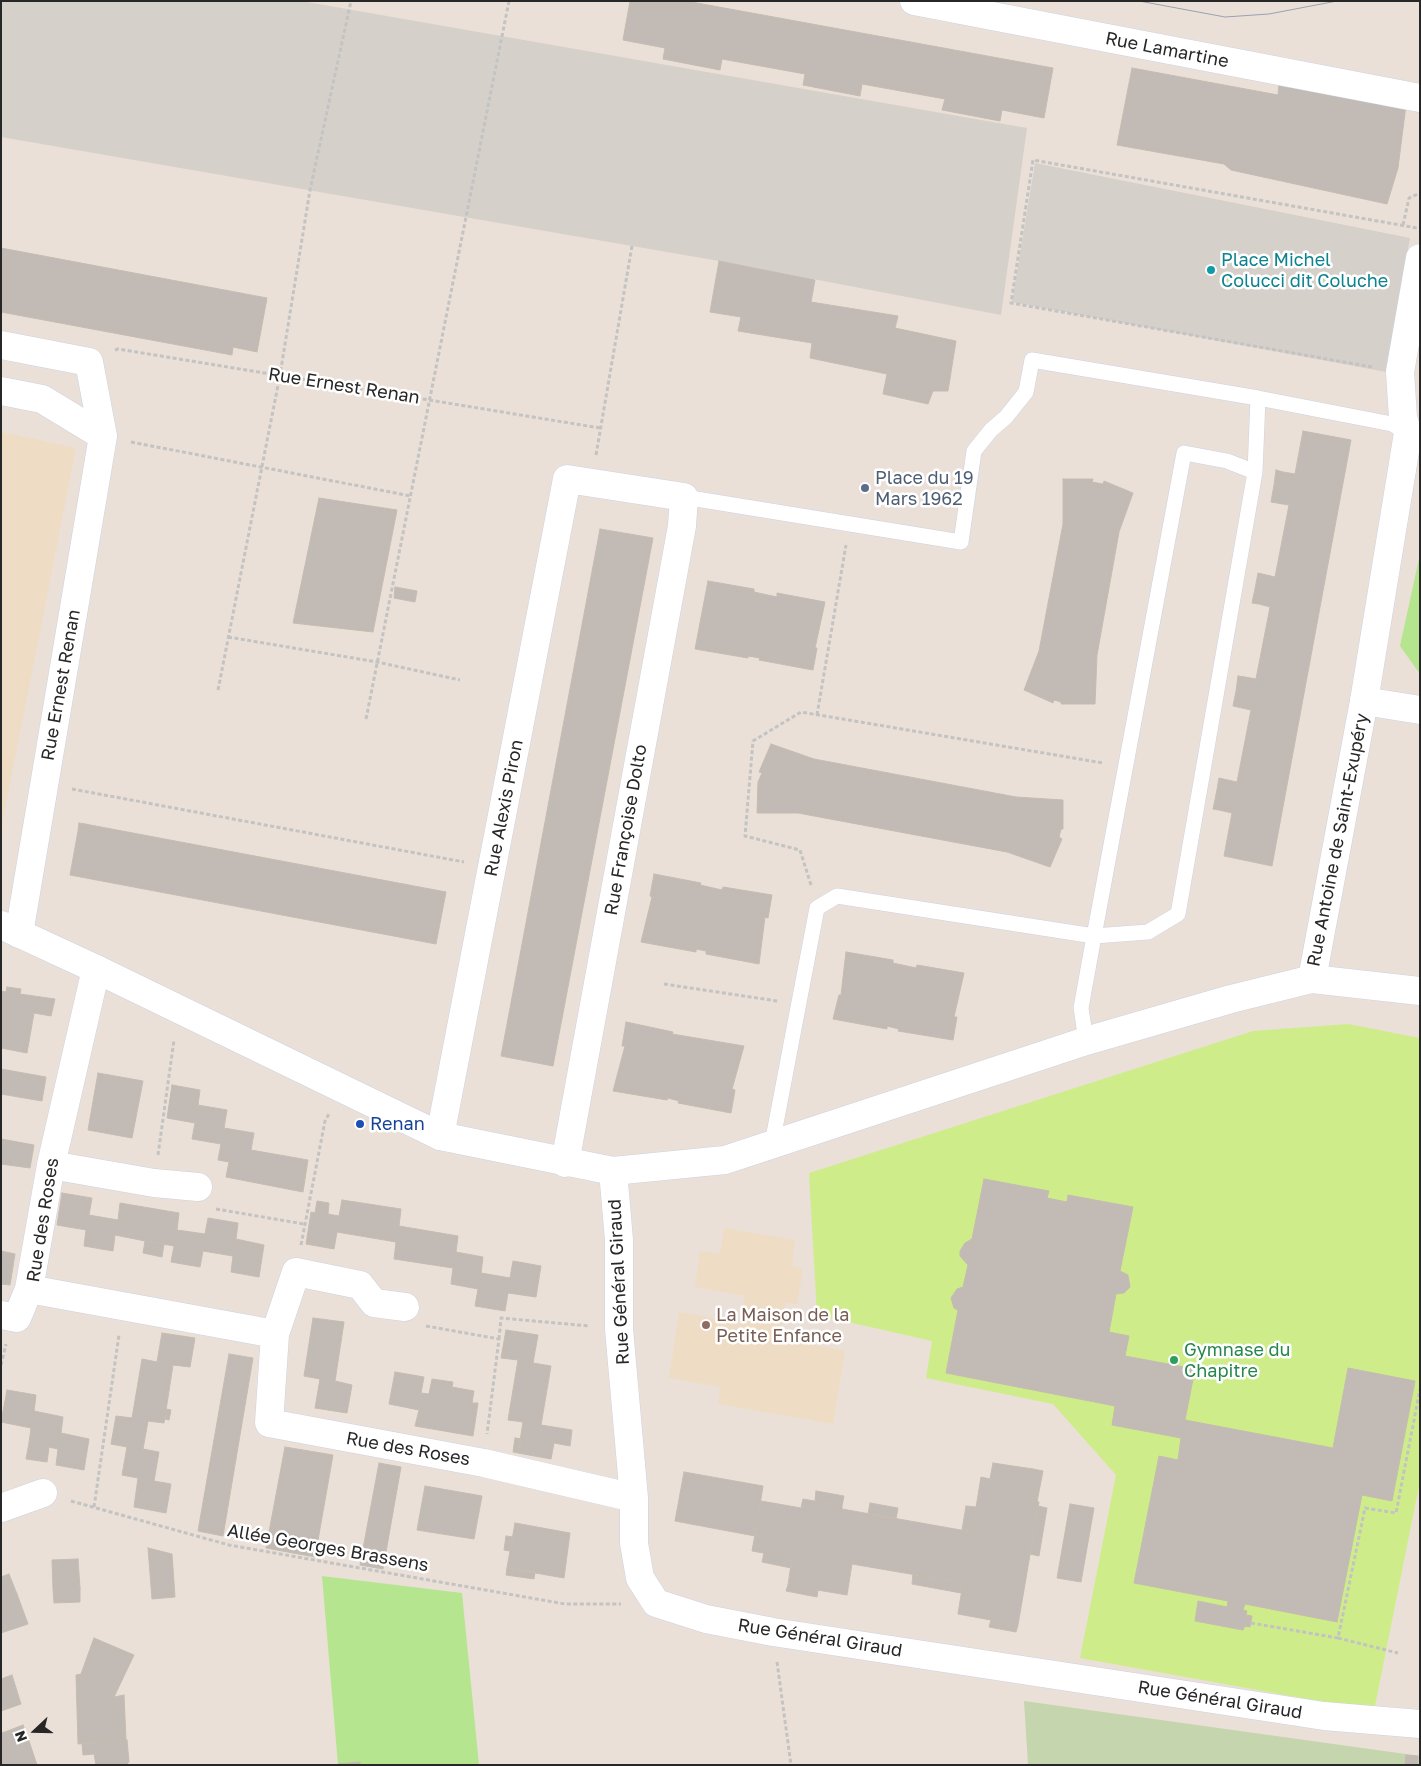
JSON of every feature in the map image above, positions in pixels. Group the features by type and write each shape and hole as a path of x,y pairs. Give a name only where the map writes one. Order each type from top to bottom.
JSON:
{"street":[{"name":"Rue Lamartine","path":"914,1 1420,98"},
{"name":"Rue Antoine de Saint-Exupéry","path":"1312,979 1414,428 1403,418 1400,372 1420,258"},
{"path":"1,345 89,362"},
{"name":"Rue Ernest Renan","path":"10,929 44,784 103,436 89,362"},
{"path":"1,391 42,399 103,436"},
{"path":"579,481 684,497"},
{"name":"Rue Alexis Piron","path":"440,1136 492,868 579,481"},
{"name":"Rue Françoise Dolto","path":"565,1163 682,526 684,497"},
{"name":"Rue Antoine de Saint-Exupéry","path":"1364,701 1420,710"},
{"path":"10,929 96,968 440,1136 565,1163 613,1171 725,1160 1086,1041 1232,999 1312,979 1420,991"},
{"name":"Rue des Roses","path":"96,968 51,1165 29,1289 123,1308 275,1334"},
{"path":"51,1165 154,1183 198,1187"},
{"name":"Rue Général Giraud","path":"613,1171 619,1240 620,1329 634,1498 634,1543 640,1578 656,1603 706,1619 773,1632 1324,1716 1420,1724"},
{"path":"296,1272 360,1285 374,1303 405,1307"},
{"name":"Rue des Roses","path":"296,1272 275,1334 269,1424 484,1462 634,1498"},
{"path":"1,1315 17,1318 29,1289"},
{"path":"1,1508 43,1493"}],"lane":[{"path":"684,497 961,542 974,451 991,430 1006,417 1026,392 1032,360 1258,398 1414,428"},
{"path":"772,1144 818,908 837,896 1094,936 1148,932 1178,914 1255,472 1258,398"},
{"path":"1086,1041 1081,1008 1184,453 1227,461 1255,472"}],"path":[{"path":"218,690 280,375 310,190 351,1"},
{"path":"366,719 509,1"},
{"path":"1400,372 1011,303 1033,160 1420,228"},
{"path":"1403,225 1409,198 1420,193"},
{"path":"579,481 600,428 632,246"},
{"name":"Rue Ernest Renan","path":"89,362 118,349 600,428"},
{"path":"103,436 410,496"},
{"path":"817,715 850,524"},
{"path":"228,637 377,662 460,680"},
{"path":"818,908 800,850 745,836 753,741 801,712 1126,766"},
{"path":"44,784 492,868"},
{"path":"664,984 799,1004"},
{"path":"154,1183 178,1008"},
{"path":"296,1272 304,1224 326,1121 344,1088"},
{"path":"198,1187 212,1209 304,1224"},
{"path":"405,1307 417,1324 498,1340"},
{"path":"94,1507 123,1308"},
{"path":"484,1462 502,1318 620,1329"},
{"path":"1338,1638 1365,1508 1396,1513 1420,1389"},
{"name":"Allée Georges Brassens","path":"43,1493 229,1545 555,1603 656,1603"},
{"path":"1251,1623 1338,1638 1398,1653"},
{"path":"773,1632 790,1765"}],"shaded area":[{"path":"1,1 301,1 1027,128 1001,315 719,261 1,137"},
{"name":"Place Michel Colucci dit Coluche","path":"1035,163 1410,238 1386,372 1012,302"},
{"path":"1,432 76,448 1,829"},
{"name":"La Maison de la Petite Enfance","path":"724,1228 795,1240 792,1266 803,1269 797,1304 785,1303 779,1339 845,1351 833,1424 718,1404 720,1387 669,1378 679,1312 730,1321 730,1324 740,1325 745,1296 695,1287 700,1251 720,1254"}],"green space":[{"path":"1420,554 1420,674 1400,646"},
{"name":"Gymnase du Chapitre","path":"1348,1024 1420,1038 1420,1481 1374,1711 1080,1658 1116,1475 1053,1404 926,1378 932,1341 817,1315 809,1173 1253,1031"},
{"path":"322,1576 462,1593 479,1765 338,1765"},
{"path":"1024,1701 1420,1756 1420,1765 1028,1765"}],"building":[{"path":"630,1 686,1 1053,68 1044,118 1002,110 1000,121 942,110 945,99 862,84 860,96 803,85 805,74 722,59 720,70 663,59 665,48 623,40"},
{"path":"1132,68 1278,95 1279,83 1406,105 1398,168 1387,204 1231,170 1224,164 1117,145"},
{"path":"1,248 267,298 257,352 233,347 232,355 1,312"},
{"path":"719,261 815,280 811,302 898,316 895,328 956,341 948,391 933,391 928,404 883,394 887,374 810,358 812,343 738,331 741,317 710,312"},
{"path":"1303,431 1351,440 1272,866 1224,856 1232,813 1219,810 1222,796 1216,795 1219,778 1237,782 1251,710 1233,706 1236,691 1242,692 1245,677 1256,679 1270,607 1259,604 1261,591 1255,589 1258,573 1275,577 1289,505 1271,502 1274,485 1280,486 1283,472 1295,474"},
{"path":"1276,470 1283,472 1280,486 1274,485"},
{"path":"1063,479 1093,479 1092,482 1103,484 1104,481 1133,493 1119,532 1097,655 1095,704 1061,704 1061,702 1054,700 1053,703 1024,690 1039,651 1063,524"},
{"path":"319,498 397,510 373,632 293,623"},
{"path":"600,529 653,538 553,1066 501,1056"},
{"path":"708,581 754,589 754,592 777,597 777,593 825,602 815,648 817,648 813,670 759,660 760,658 748,656 748,658 695,649"},
{"path":"395,587 417,591 415,602 394,598"},
{"path":"1255,589 1261,591 1259,604 1252,603"},
{"path":"1238,676 1245,677 1242,692 1236,691"},
{"path":"771,744 814,759 1016,797 1063,800 1063,829 1061,829 1059,837 1062,839 1050,867 1007,852 798,813 757,813 758,782 762,773 759,772"},
{"path":"1216,795 1222,796 1219,810 1213,809"},
{"path":"79,823 85,824 84,832 78,831"},
{"path":"85,824 446,892 436,944 70,875 78,831 84,832"},
{"path":"654,874 701,883 700,885 722,890 723,887 772,895 768,918 765,917 759,964 706,954 706,951 696,949 696,952 641,942 652,897 650,896"},
{"path":"846,952 893,960 893,963 916,968 917,965 964,973 954,1017 957,1017 953,1040 898,1031 899,1029 887,1026 887,1029 833,1019 839,995 841,995"},
{"path":"7,987 21,989 20,994 55,999 51,1016 34,1013 27,1053 1,1048 1,991 6,992"},
{"path":"626,1022 673,1032 672,1034 744,1046 732,1089 735,1090 731,1113 678,1103 679,1101 668,1098 667,1100 613,1091 625,1046 622,1046"},
{"path":"1,1069 46,1077 42,1101 1,1094"},
{"path":"98,1073 143,1081 132,1138 88,1130"},
{"path":"172,1085 200,1090 198,1105 227,1110 224,1128 254,1133 251,1150 308,1160 303,1192 226,1177 229,1162 218,1160 221,1144 192,1139 195,1123 167,1118"},
{"path":"1,1139 34,1145 30,1168 1,1164"},
{"path":"984,1179 1049,1191 1047,1198 1067,1202 1068,1195 1133,1207 1120,1271 1128,1275 1130,1287 1124,1293 1116,1294 1109,1332 1129,1336 1125,1356 1195,1369 1185,1420 1333,1448 1348,1368 1415,1381 1392,1501 1362,1495 1337,1622 1245,1604 1243,1610 1247,1611 1246,1615 1252,1616 1250,1627 1245,1626 1243,1630 1195,1621 1198,1601 1227,1607 1228,1601 1134,1583 1159,1456 1178,1460 1181,1438 1112,1425 1115,1406 946,1373 958,1310 954,1308 951,1298 957,1289 963,1287 968,1265 960,1256 960,1251 965,1243 972,1239"},
{"path":"62,1193 92,1198 89,1215 118,1220 120,1203 179,1213 177,1230 205,1234 208,1218 238,1223 236,1239 264,1245 259,1277 231,1272 233,1256 203,1251 200,1267 171,1262 174,1246 115,1235 113,1251 84,1246 86,1230 57,1225"},
{"path":"342,1200 401,1209 399,1226 458,1236 456,1252 483,1257 481,1273 510,1278 513,1261 541,1266 536,1297 508,1293 505,1311 475,1306 478,1289 451,1284 453,1268 394,1259 396,1242 337,1232 334,1249 306,1244 311,1212 315,1213 317,1201 329,1203 328,1214 339,1216"},
{"path":"145,1241 164,1244 162,1257 143,1253"},
{"path":"1,1251 15,1254 10,1285 1,1284"},
{"path":"313,1318 344,1322 335,1381 352,1385 347,1413 315,1408 320,1379 304,1376"},
{"path":"506,1330 538,1335 533,1363 551,1366 541,1425 572,1430 570,1446 554,1443 551,1459 518,1453 523,1422 508,1420 518,1360 501,1358"},
{"path":"162,1333 195,1338 190,1367 173,1365 164,1423 148,1421 143,1449 159,1452 154,1481 171,1484 166,1513 134,1507 138,1478 122,1475 127,1447 111,1444 116,1416 132,1418 142,1359 157,1362"},
{"path":"229,1354 253,1358 223,1536 198,1531"},
{"path":"395,1372 424,1377 421,1393 429,1394 432,1379 453,1382 452,1387 474,1391 472,1403 478,1403 473,1436 415,1426 419,1410 389,1404"},
{"path":"7,1390 36,1395 34,1411 63,1417 61,1433 89,1439 84,1470 56,1465 58,1449 29,1443 31,1428 1,1422"},
{"path":"166,1409 171,1410 169,1420 165,1419"},
{"path":"515,1438 521,1439 518,1453 513,1452"},
{"path":"29,1443 49,1447 47,1462 26,1459"},
{"path":"285,1447 333,1455 315,1557 266,1548"},
{"path":"379,1463 401,1467 383,1569 360,1565"},
{"path":"993,1463 1033,1469 1027,1500 1039,1502 1018,1625 958,1614 963,1583 852,1564 847,1595 788,1585 792,1558 752,1551 761,1501 801,1508 803,1499 842,1506 842,1509 972,1532 981,1477 990,1479"},
{"path":"1033,1469 1043,1471 1037,1502 1027,1500"},
{"path":"684,1472 763,1486 755,1536 675,1521"},
{"path":"425,1486 482,1496 474,1539 417,1530"},
{"path":"816,1491 844,1496 842,1506 815,1501"},
{"path":"870,1503 898,1508 896,1519 868,1514"},
{"path":"1070,1504 1094,1508 1081,1582 1057,1578"},
{"path":"966,1506 976,1507 972,1532 962,1530"},
{"path":"1038,1506 1047,1508 1039,1556 1030,1554"},
{"path":"515,1523 570,1533 564,1578 507,1568"},
{"path":"506,1536 513,1537 510,1551 504,1550"},
{"path":"148,1548 172,1554 175,1597 152,1599"},
{"path":"764,1553 792,1558 791,1568 762,1562"},
{"path":"78,1559 80,1588 53,1589 52,1560"},
{"path":"507,1568 535,1572 534,1579 506,1575"},
{"path":"9,1574 17,1594 1,1600 1,1577"},
{"path":"913,1574 963,1583 961,1593 912,1584"},
{"path":"788,1585 818,1590 817,1597 786,1591"},
{"path":"80,1588 80,1602 54,1603 53,1589"},
{"path":"17,1594 28,1624 1,1633 1,1600"},
{"path":"991,1620 1018,1625 1016,1632 989,1627"},
{"path":"94,1638 134,1655 114,1697 117,1741 78,1744 76,1675 81,1674"},
{"path":"12,1675 21,1704 1,1711 1,1679"},
{"path":"124,1695 126,1740 117,1741 114,1697"},
{"path":"23,1725 29,1741 10,1748 5,1732"},
{"path":"5,1732 10,1748 29,1741 37,1765 1,1765 1,1733"},
{"path":"127,1740 129,1762 126,1765 96,1765 94,1754 83,1755 82,1744"},
{"path":"1406,1755 1418,1756 1417,1765 1405,1765"},
{"path":"360,1762 360,1765 338,1765 338,1764"}],"tram line":[{"path":"1139,1 1225,17 1269,14 1337,1"}],"place":[{"name":"Place Michel Colucci dit Coluche","path":"1211,270"},
{"name":"Place du 19 Mars 1962","path":"865,488"},
{"name":"Renan","path":"360,1124"},
{"name":"La Maison de la Petite Enfance","path":"706,1325"},
{"name":"Gymnase du Chapitre","path":"1174,1360"}]}
